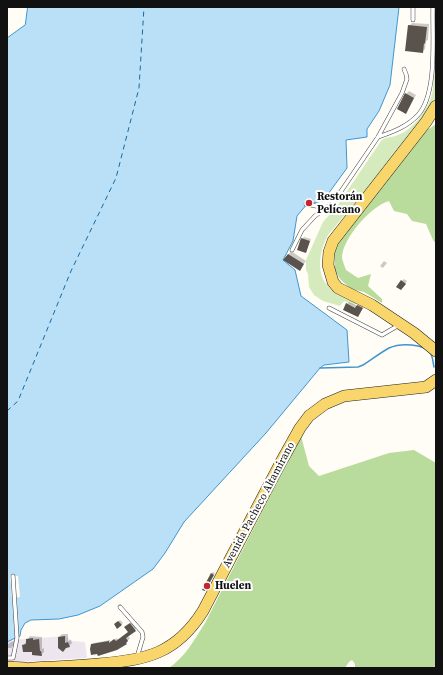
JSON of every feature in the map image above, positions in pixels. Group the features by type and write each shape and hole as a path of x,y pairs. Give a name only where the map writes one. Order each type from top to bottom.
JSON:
{"main road":[{"path":"436,106 426,122 333,241 329,252 329,270 333,282 338,288 372,305 414,333 436,351"},
{"name":"Avenida Pacheco Altamirano","path":"30,668 113,665 136,660 169,647 185,635 195,624 296,434 304,422 314,412 331,400 344,396 426,387 436,380"},
{"path":"7,667 25,668"}],"lane":[{"path":"412,7 413,20"},
{"path":"378,137 400,129 419,114 425,104 429,93 435,57 433,7"},
{"path":"292,250 302,230 315,216 333,203 378,137 402,94 407,79 404,69"},
{"path":"306,204 326,208"},
{"path":"329,308 382,335 400,324"},
{"path":"7,658 13,658 18,638 13,576"},
{"path":"120,607 142,632 143,637 136,660"}],"shaded area":[{"path":"66,636 72,641 85,642 87,658 19,662 7,661 7,643 11,640"}],"green space":[{"path":"436,64 436,99 429,113 328,235 325,241 320,261 321,274 328,286 341,295 356,302 355,306 344,301 340,306 323,301 314,295 309,287 306,260 323,222 337,206 381,141 384,138 396,136 406,131 423,113 432,94"},
{"path":"436,124 436,244 426,224 412,221 407,214 394,211 389,201 374,209 366,216 352,233 343,250 342,258 346,270 358,278 371,274 368,286 382,299 382,303 364,292 351,289 340,279 335,270 335,246 354,217 426,131"},
{"path":"301,436 309,466 319,476 389,453 414,450 436,463 436,668 355,668 355,664 352,660 345,668 169,668 185,653 205,623"}],"water":[{"path":"28,7 399,7 390,85 379,111 367,129 367,137 346,140 347,168 323,201 307,204 297,216 293,241 283,260 295,270 301,296 347,330 349,362 324,365 320,368 266,433 184,522 165,553 153,569 100,606 78,615 59,619 31,620 25,623 21,630 20,636 7,642 7,38 25,25"}],"pier":[{"path":"10,576 18,576 20,597 12,598"}],"building":[{"path":"408,25 427,27 423,53 405,51"},
{"path":"405,93 414,98 406,114 397,109"},
{"path":"301,238 310,241 306,253 297,250"},
{"path":"288,254 304,264 300,271 283,260"},
{"path":"401,280 406,284 401,290 396,287"},
{"path":"346,303 355,308 357,305 363,308 358,317 343,310"},
{"path":"211,573 214,575 205,591 202,590"},
{"path":"118,621 122,625 117,629 114,624"},
{"path":"130,623 136,631 126,638 128,641 126,643 127,644 117,650 98,656 97,654 91,655 91,644 109,641 109,643 114,639 116,641 128,632 124,627"},
{"path":"65,636 65,643 68,642 70,647 66,648 63,652 58,648 58,637"},
{"path":"33,638 33,640 39,639 42,656 32,655 32,652 23,652 22,645 26,644 26,639"}],"waterway":[{"path":"320,368 358,367 389,348 399,345 418,346 428,350 432,356 434,367"}],"ferry route":[{"path":"7,411 18,401 71,271 116,178 139,88 144,7"}],"place":[{"name":"Restorán Pelícano","path":"309,203"},
{"name":"Huelen","path":"207,586"}]}
